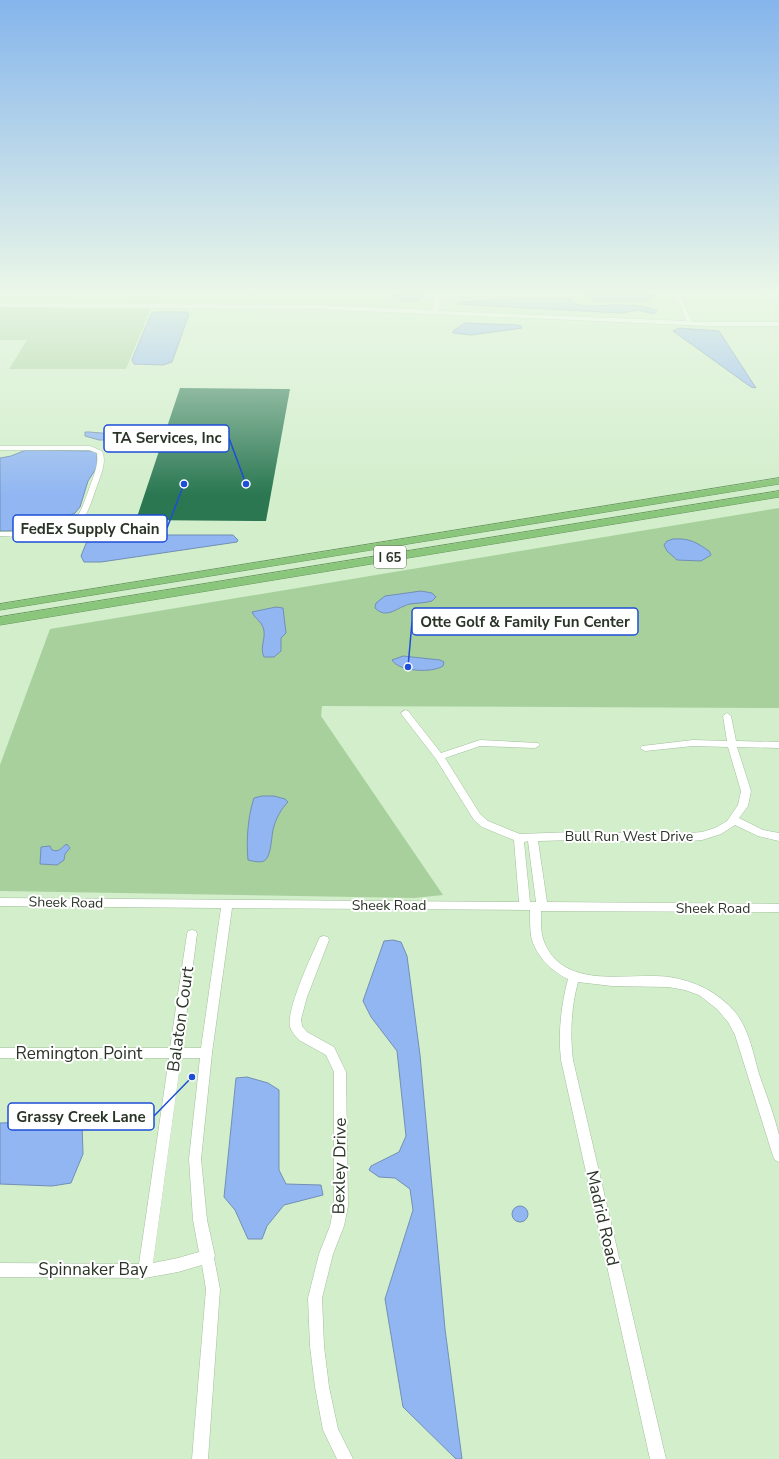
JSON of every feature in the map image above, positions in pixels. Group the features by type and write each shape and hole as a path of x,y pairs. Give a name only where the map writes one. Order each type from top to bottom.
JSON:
{"highway":[{"name":"I 65","path":"0,607 779,481"},
{"name":"I 65","path":"0,621 779,494"}],"street":[{"path":"0,448 90,448 100,452 101,457 101,465 81,516 73,524 52,533 0,534"},
{"path":"404,713 439,757 477,817 485,824 519,838 534,907 538,938 542,949 558,967 574,977 676,983 691,987 717,1002 728,1013 741,1035 779,1156"},
{"path":"727,716 731,743 746,790 743,806 734,820 762,833 779,837"},
{"path":"645,748 678,744 731,743 779,745"},
{"path":"439,757 480,744 535,744"},
{"name":"Bull Run West Drive","path":"519,838 574,836 679,838 702,836 718,831 734,820"},
{"path":"533,838 534,907"},
{"name":"Sheek Road","path":"0,902 779,908"},
{"path":"200,1459 213,1289 200,1220 194,1159 206,1053 227,904"},
{"name":"Balaton Court","path":"145,1271 192,934"},
{"name":"Bexley Drive","path":"324,940 296,1013 296,1026 302,1035 325,1045 334,1056 340,1072 341,1206 338,1226 326,1254 315,1298 317,1346 322,1387 331,1430 345,1459"},
{"name":"Madrid Road","path":"574,977 567,1002 564,1022 567,1060 658,1459"},
{"name":"Remington Point","path":"0,1053 206,1053"},
{"name":"Spinnaker Bay","path":"0,1270 145,1271 178,1265 208,1256"}],"green space":[{"path":"16,358 130,358 126,369 9,369"},
{"path":"779,508 779,708 322,706 321,716 443,895 414,898 0,891 0,765 50,629"}],"water":[{"path":"133,358 173,358 172,362 163,365 134,364"},
{"path":"711,358 737,358 756,388 751,387"},
{"path":"85,432 114,434 111,440 99,440 85,436"},
{"path":"26,450 93,451 97,452 97,467 88,481 80,507 75,513 43,528 42,530 0,531 0,458 11,456"},
{"path":"97,529 122,535 233,535 238,540 237,542 101,562 84,562 81,556 91,531"},
{"path":"673,539 692,541 709,551 711,555 701,561 677,560 667,551 664,545 667,541"},
{"path":"421,591 432,593 436,597 432,601 410,604 388,613 384,613 375,608 376,603 385,596"},
{"path":"276,607 283,608 286,633 281,638 281,651 274,657 264,657 262,650 264,635 263,627 252,612"},
{"path":"403,656 440,660 444,662 443,666 432,670 409,669 396,664 392,660"},
{"path":"274,796 285,799 288,802 281,810 275,823 267,859 262,862 258,862 248,860 247,836 250,812 254,798"},
{"path":"67,844 70,848 65,854 64,860 57,865 40,864 41,847 50,846 52,850 57,851"},
{"path":"393,940 401,942 407,956 420,1055 445,1329 462,1459 456,1459 403,1407 385,1299 413,1210 410,1189 395,1178 379,1177 369,1170 371,1166 399,1152 406,1136 397,1051 371,1017 363,1001 384,941"},
{"path":"247,1077 268,1083 279,1090 279,1170 286,1184 321,1185 323,1195 284,1205 267,1226 262,1239 248,1239 235,1210 224,1197 236,1078"},
{"path":"61,1121 82,1123 83,1154 71,1183 52,1186 0,1184 0,1123"},
{"path":"520,1206 527,1211 528,1214 523,1221 520,1222 513,1217 512,1214 517,1207"}],"building":[{"path":"180,388 290,389 266,521 136,520"}],"place":[{"name":"FedEx Supply Chain","path":"184,484"},
{"name":"TA Services, Inc","path":"246,484"},
{"name":"Otte Golf & Family Fun Center","path":"408,667"},
{"name":"Grassy Creek Lane","path":"192,1077"}]}
